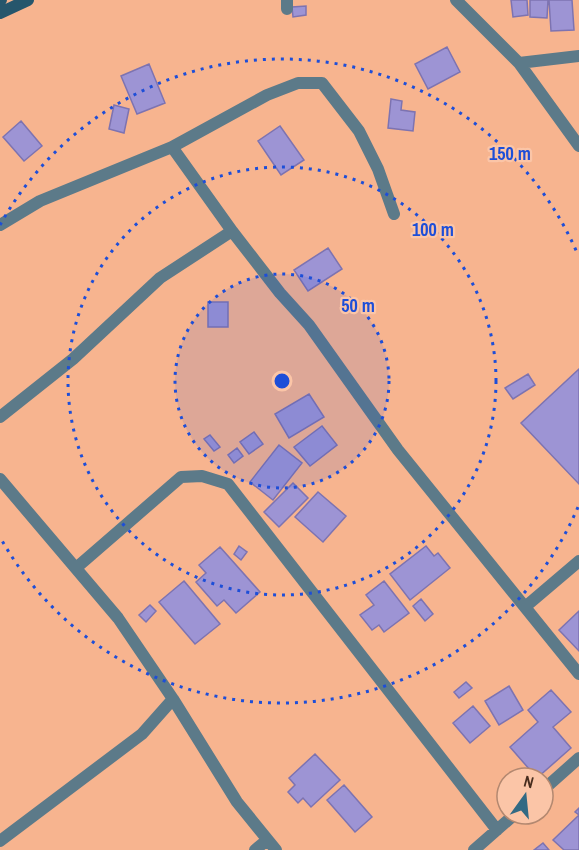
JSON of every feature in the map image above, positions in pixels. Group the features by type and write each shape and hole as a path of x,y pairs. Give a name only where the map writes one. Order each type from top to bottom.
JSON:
{"main road":[{"path":"0,13 28,0"}],"street":[{"path":"456,0 519,63 579,146"},
{"path":"519,63 579,56"},
{"path":"0,225 40,201 172,147 267,95 298,83 322,83 359,131 378,169 394,214"},
{"path":"172,147 232,231 280,293 309,325 398,450 579,674"},
{"path":"0,417 73,359 160,278 232,231"},
{"path":"76,567 181,477 202,476 228,484 497,830"},
{"path":"0,479 118,618 173,699 237,802 276,850"},
{"path":"525,608 579,561"},
{"path":"0,841 142,734 173,699"},
{"path":"555,779 579,758"},
{"path":"474,850 502,826"},
{"path":"255,850 267,840"}],"building":[{"path":"511,0 527,0 528,15 513,17"},
{"path":"530,0 548,0 547,18 530,17"},
{"path":"549,0 572,0 574,30 551,31"},
{"path":"306,6 306,15 293,17 292,7"},
{"path":"447,47 460,72 428,89 415,64"},
{"path":"149,64 165,103 137,114 121,76"},
{"path":"391,99 402,101 401,110 415,112 413,131 388,128"},
{"path":"114,105 129,109 124,133 109,129"},
{"path":"21,121 42,146 24,161 3,137"},
{"path":"280,126 304,160 281,175 258,141"},
{"path":"328,248 342,269 308,291 294,270"},
{"path":"208,302 228,302 228,327 208,327"},
{"path":"579,369 579,484 521,423"},
{"path":"528,374 535,385 513,399 505,388"},
{"path":"309,394 324,417 289,438 275,414"},
{"path":"322,426 337,445 310,466 294,447"},
{"path":"254,432 263,444 249,454 240,442"},
{"path":"210,435 220,447 214,451 204,439"},
{"path":"279,445 302,463 273,500 250,482"},
{"path":"237,448 243,456 234,463 228,455"},
{"path":"293,483 308,498 279,527 264,512"},
{"path":"318,492 346,516 323,542 295,517"},
{"path":"239,546 247,552 241,560 234,554"},
{"path":"426,546 434,556 438,553 450,568 410,600 390,574"},
{"path":"220,547 260,592 236,613 224,600 217,606 196,582 206,573 199,565"},
{"path":"184,581 220,624 195,644 159,602"},
{"path":"384,581 409,613 384,632 379,625 372,630 360,615 374,605 366,595"},
{"path":"421,599 433,614 425,621 413,606"},
{"path":"150,605 156,611 146,622 139,615"},
{"path":"579,611 579,651 559,630"},
{"path":"466,682 472,688 459,698 454,692"},
{"path":"509,686 523,710 499,725 485,701"},
{"path":"551,690 571,712 553,727 571,748 551,766 527,766 510,747 538,722 528,710"},
{"path":"473,706 490,726 470,743 453,723"},
{"path":"315,754 340,780 311,807 303,798 298,803 288,792 295,785 289,778"},
{"path":"344,785 372,817 355,832 327,800"},
{"path":"579,815 579,850 564,850 553,840"},
{"path":"543,843 549,850 534,850"}]}
